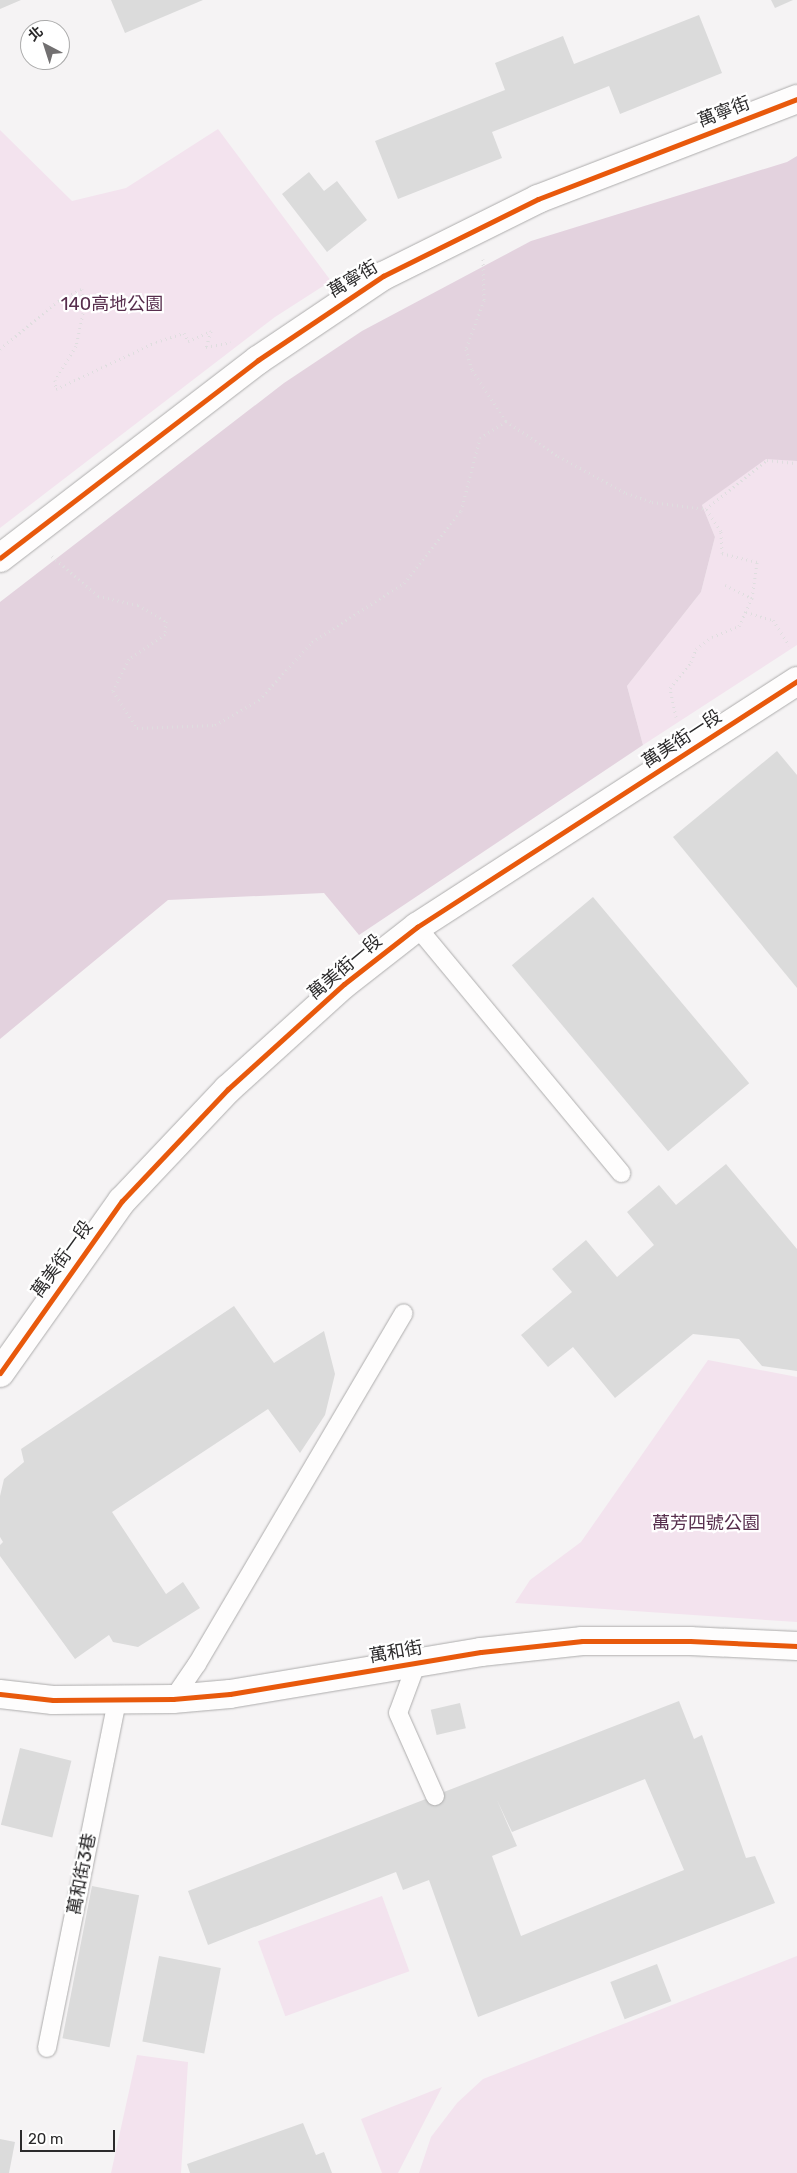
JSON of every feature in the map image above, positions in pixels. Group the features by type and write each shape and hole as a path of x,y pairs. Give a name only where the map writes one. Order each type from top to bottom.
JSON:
{"street":[{"name":"萬寧街","path":"0,558 265,354 383,276 538,199 797,99"},
{"name":"萬美街一段","path":"0,1373 85,1250 169,1150 291,1030 362,968 417,926 797,681"},
{"name":"萬和街","path":"0,1689 53,1700 117,1701 173,1699 230,1694 418,1662 582,1641 690,1641 797,1646"}],"lane":[{"path":"417,926 621,1173"},
{"path":"173,1699 197,1664 404,1313"},
{"path":"418,1662 398,1713 435,1796"},
{"name":"萬和街3巷","path":"47,2048 117,1701"}],"path":[{"path":"483,258 484,300 466,349 484,392 506,421 558,456 626,493 652,502 706,509 767,460 797,463"},
{"path":"0,349 58,302 82,289 83,313 76,346 55,380 56,389 156,342 184,333 188,341 211,331 206,347 234,341"},
{"path":"52,556 98,596 138,604 166,621 165,634 129,659 113,691 137,728 214,725 259,700 312,642 404,583 461,511 480,438 506,421"},
{"path":"676,717 670,688 691,662 696,648 712,637 739,626 752,598 757,562 722,553 721,531 706,509"},
{"path":"725,585 752,598"},
{"path":"746,612 773,620 789,645"}],"green space":[{"name":"140高地公園","path":"218,129 331,281 275,317 0,528 0,130 72,201 126,188"},
{"path":"766,458 797,461 797,645 643,745 627,686 701,592 715,537 702,505"},
{"name":"萬芳四號公園","path":"708,1360 797,1377 797,1622 515,1603 530,1580 581,1542"},
{"path":"382,1896 409,1971 285,2016 258,1941"},
{"path":"797,1956 797,2173 419,2173 431,2137 457,2103 483,2079"},
{"path":"137,2055 188,2062 181,2173 111,2173"},
{"path":"442,2087 398,2173 382,2173 361,2119"}],"shaded area":[{"path":"797,156 797,461 766,459 702,505 715,537 701,592 627,686 643,745 359,935 324,893 168,900 0,1039 0,602 284,383 362,331 531,241 787,162"}],"building":[{"path":"0,0 21,0 0,9"},
{"path":"111,0 203,0 125,33"},
{"path":"771,0 793,0 775,8"},
{"path":"699,15 722,73 620,114 609,86 492,132 502,158 398,199 375,141 505,90 495,63 563,36 574,64"},
{"path":"309,172 324,191 337,181 367,220 327,252 282,194"},
{"path":"777,751 797,775 797,988 673,837"},
{"path":"593,897 749,1083 668,1151 512,965"},
{"path":"726,1164 797,1249 797,1371 762,1366 739,1339 693,1334 615,1398 573,1347 548,1367 521,1335 572,1292 552,1269 586,1240 617,1277 654,1245 627,1212 659,1185 676,1205"},
{"path":"234,1306 274,1363 324,1331 335,1374 325,1415 300,1453 268,1409 112,1512 166,1594 183,1582 200,1608 138,1647 113,1642 109,1635 75,1659 0,1556 0,1545 3,1542 0,1537 0,1496 4,1479 24,1462 21,1449"},
{"path":"679,1701 694,1739 702,1735 746,1858 755,1856 775,1903 478,2017 429,1880 403,1890 396,1872 208,1945 188,1891","holes":["645,1779 684,1870 521,1936 492,1856 517,1846 497,1800 512,1832"]},
{"path":"460,1703 466,1728 437,1735 431,1710"},
{"path":"20,1748 71,1761 52,1837 1,1825"},
{"path":"92,1886 139,1895 110,2047 62,2038"},
{"path":"159,1956 221,1968 204,2053 142,2041"},
{"path":"657,1964 671,2001 625,2019 610,1982"},
{"path":"303,2123 316,2155 324,2152 332,2173 190,2173 187,2164"},
{"path":"0,2139 15,2142 9,2173 0,2173"}],"cycle path":[{"path":"0,558 258,360 383,276 538,199 797,99"},
{"path":"0,1373 122,1201 228,1089 344,984 417,927 797,681"},
{"path":"0,1694 53,1700 173,1699 230,1694 481,1652 582,1641 690,1641 797,1646"}]}
